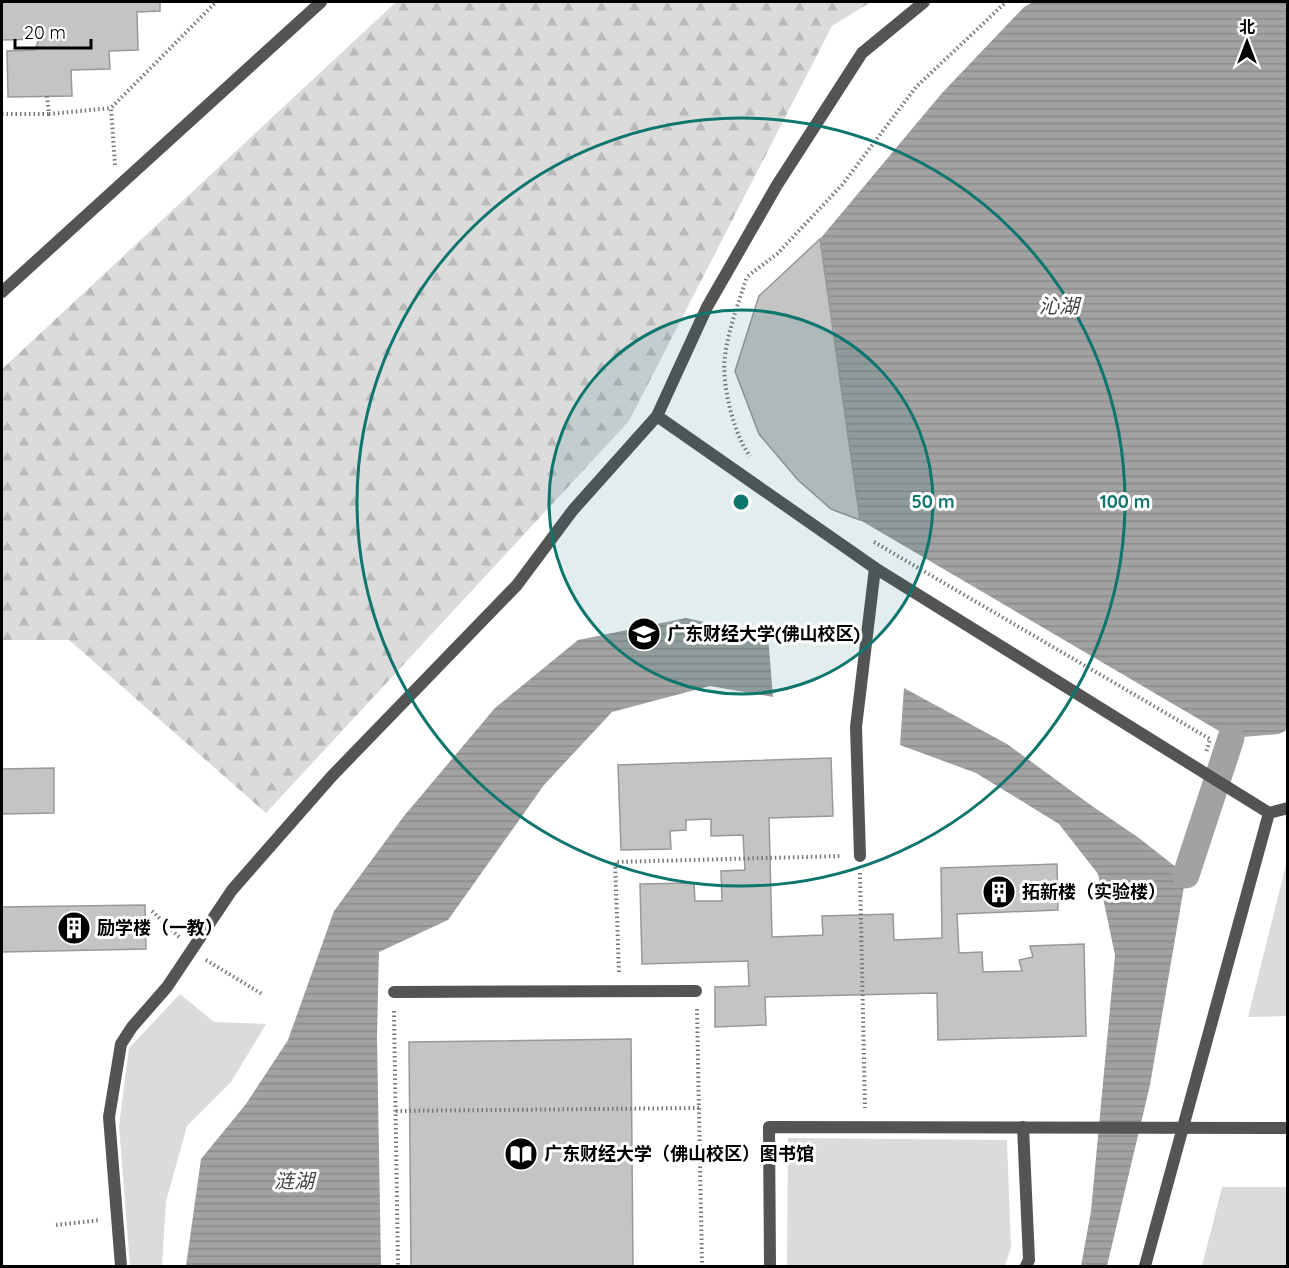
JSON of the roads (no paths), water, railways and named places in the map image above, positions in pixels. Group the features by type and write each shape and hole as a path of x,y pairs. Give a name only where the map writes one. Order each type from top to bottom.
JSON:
{"street":[{"path":"2,292 321,2"},
{"path":"121,1266 109,1117 121,1044 132,1027 167,987 232,890 247,872 332,776 517,585 573,510 657,416 707,307 777,185 819,119 862,54 924,2"},
{"path":"657,416 875,568 1267,812 1287,808"},
{"path":"860,856 856,727 875,568"},
{"path":"1145,1266 1267,812"},
{"path":"394,992 696,991"},
{"path":"770,1266 769,1127 1287,1128"},
{"path":"1023,1127 1029,1260 1026,1266"}],"water":[{"name":"沁湖","path":"1033,2 1287,2 1287,730 1279,734 1231,738 860,520 820,239 942,93 1024,7"},
{"name":"涟湖","path":"686,618 768,636 773,697 710,686 612,712 544,785 448,920 379,952 377,1036 381,1266 186,1266 201,1159 246,1104 288,1040 334,911 404,816 495,708 578,640"},
{"path":"904,688 1007,744 1139,838 1186,875 1150,1085 1107,1266 1081,1266 1091,1211 1115,955 1098,874 1059,824 976,773 900,745"}],"waterway":[{"path":"1186,875 1231,738"}],"place":[{"name":"广东财经大学(佛山校区)","path":"644,634"},
{"name":"拓新楼（实验楼）","path":"999,892"},
{"name":"励学楼（一教）","path":"74,928"},
{"name":"广东财经大学（佛山校区）图书馆","path":"521,1154"}]}
